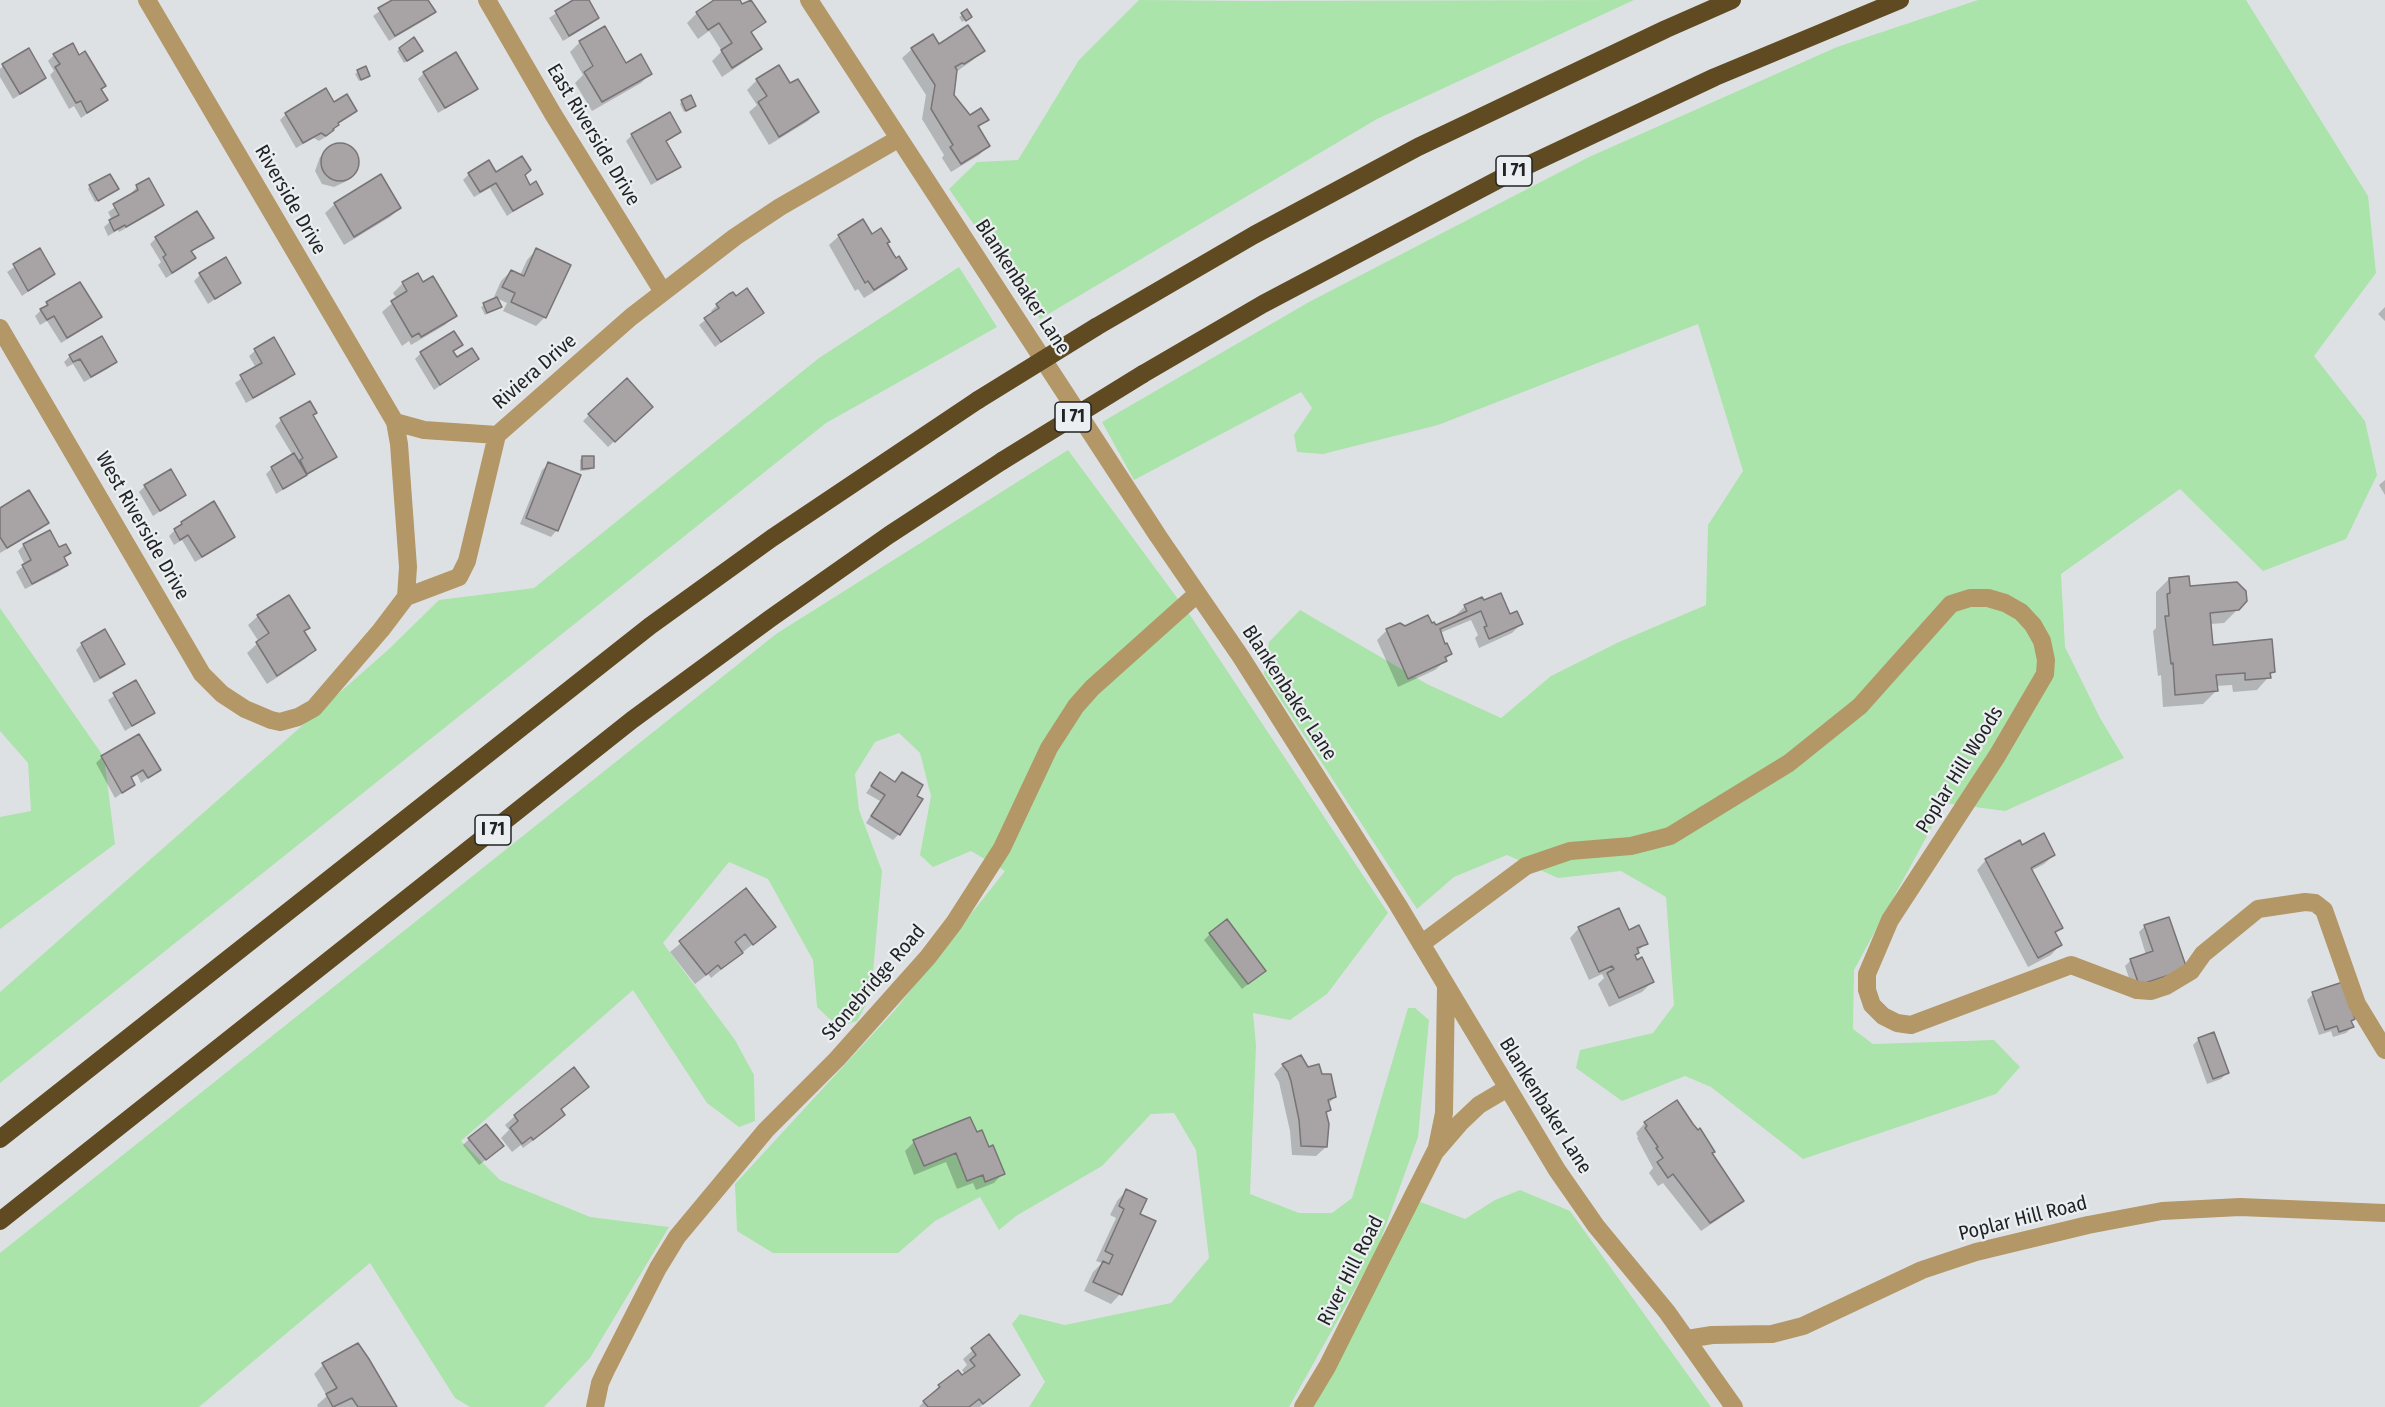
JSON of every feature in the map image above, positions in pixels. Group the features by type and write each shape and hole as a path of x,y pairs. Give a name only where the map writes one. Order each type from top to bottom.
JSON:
{"highway":[{"path":"0,1139 650,626 782,531 978,400 1096,327 1254,235 1418,147 1732,0"},
{"name":"I 71","path":"0,1221 632,720 879,542 1002,461 1143,374 1263,304 1509,174 1715,77 1900,0"}],"street":[{"name":"Riverside Drive","path":"147,0 395,422 399,444 408,567 406,597"},
{"name":"East Riverside Drive","path":"488,0 553,114 663,292"},
{"name":"Blankenbaker Lane","path":"809,0 1197,594 1241,657 1421,944 1506,1089 1557,1170 1596,1226 1687,1339 1734,1407"},
{"name":"Riviera Drive","path":"406,597 459,577 468,561 497,435 663,292 780,207 898,139"},
{"name":"West Riverside Drive","path":"0,328 202,674 222,694 245,709 271,720 280,722 298,717 314,708 381,630 406,597"},
{"path":"395,422 424,430 497,435"},
{"name":"Stonebridge Road","path":"595,1407 600,1383 606,1370 658,1268 677,1237 766,1130 837,1059 928,957 954,923 1002,848 1049,748 1076,706 1092,688 1197,594"},
{"name":"Poplar Hill Woods","path":"1421,944 1526,866 1570,851 1631,846 1670,836 1680,830 1789,763 1860,706 1950,604 1970,598 1988,598 2013,608 2033,625 2042,641 2046,660 2045,674 1997,756 1890,920 1867,974 1867,990 1872,1005 1883,1016 1897,1023 1911,1025 2071,965 2137,990 2151,991 2166,986 2191,970 2203,954 2258,909 2305,902 2315,903 2325,910 2357,1004 2385,1050"},
{"name":"River Hill Road","path":"1436,1152 1444,1113 1446,987"},
{"name":"River Hill Road","path":"1303,1407 1328,1367 1436,1152 1479,1105 1506,1089"},
{"name":"Poplar Hill Road","path":"1687,1339 1712,1335 1772,1334 1803,1326 1922,1270 1976,1251 2077,1227 2162,1211 2240,1207 2385,1213"}],"green space":[{"path":"1139,0 1634,0 1377,119 1040,319 949,189 977,162 1018,160 1079,60"},
{"path":"1978,0 2246,0 2368,196 2376,273 2314,356 2365,421 2377,475 2346,539 2263,571 2180,489 2061,574 2065,647 2100,718 2124,758 2005,811 1945,803 1854,970 1853,1029 1873,1044 1994,1040 2020,1067 1996,1094 1803,1159 1711,1087 1685,1076 1622,1101 1576,1068 1580,1050 1653,1033 1674,1005 1666,897 1621,871 1558,878 1507,855 1454,877 1417,909 1264,674 1269,642 1300,610 1427,684 1501,718 1551,676 1619,642 1706,605 1708,525 1743,471 1698,324 1438,425 1323,454 1297,452 1294,435 1312,408 1301,392 1134,480 1102,422 1309,302 1589,157 1837,47"},
{"path":"959,267 997,327 826,423 0,1083 0,992 389,649 439,600 534,588 819,358"},
{"path":"1068,450 1192,618 1388,913 1327,994 1290,1020 1253,1013 1256,1046 1250,1194 1299,1213 1332,1213 1352,1198 1408,1008 1415,1008 1429,1020 1418,1137 1377,1250 1289,1407 1029,1407 1045,1382 1012,1324 1020,1314 1065,1325 1171,1303 1209,1258 1196,1150 1174,1113 1151,1114 1102,1166 1016,1216 999,1230 980,1197 935,1221 898,1253 773,1253 737,1231 735,1184 895,1010 1005,871 971,851 933,867 920,855 931,796 920,753 899,733 875,742 855,774 859,810 882,871 871,995 857,1021 838,1027 817,1007 813,960 768,879 729,862 663,943 735,1040 754,1075 755,1121 739,1127 707,1103 633,990 461,1141 500,1180 590,1217 669,1227 590,1358 544,1407 470,1407 455,1398 370,1263 199,1407 0,1407 0,1253 776,634"},
{"path":"0,608 104,757 115,844 0,929 0,817 31,811 28,763 0,731"},
{"path":"1520,1190 1570,1211 1711,1407 1308,1407 1418,1201 1465,1219 1495,1200"}],"building":[{"path":"392,0 428,0 436,12 395,36 378,8"},
{"path":"573,0 589,0 599,18 569,36 555,11"},
{"path":"714,0 740,0 742,4 751,0 766,22 751,32 762,49 732,68 721,50 732,43 719,23 708,30 696,12"},
{"path":"967,9 972,17 966,21 961,13"},
{"path":"968,25 985,51 955,67 957,70 954,95 970,115 981,108 989,120 978,126 990,146 961,164 950,147 953,145 931,109 935,85 911,48 933,34 939,44"},
{"path":"605,26 626,63 641,54 652,74 602,102 584,72 593,66 579,41"},
{"path":"414,37 423,51 407,61 399,48"},
{"path":"73,43 79,55 85,51 106,86 101,89 108,100 87,113 81,101 76,103 55,67 60,64 53,54"},
{"path":"29,48 46,78 20,94 2,64"},
{"path":"456,52 478,89 445,108 423,72"},
{"path":"779,65 790,83 798,79 819,112 779,137 758,102 767,96 756,79"},
{"path":"366,66 370,76 361,80 357,70"},
{"path":"326,88 334,102 347,94 357,111 338,123 339,125 326,136 321,133 303,143 285,113"},
{"path":"691,95 696,106 686,111 681,100"},
{"path":"670,112 681,132 666,141 681,167 657,180 631,134"},
{"path":"340,143 353,149 359,162 353,175 340,181 327,175 321,162 327,149"},
{"path":"522,156 531,170 525,175 530,185 536,181 543,194 513,211 496,183 480,192 468,173 489,160 496,172"},
{"path":"110,174 119,189 98,201 89,185"},
{"path":"381,174 401,208 354,237 334,203"},
{"path":"149,178 164,205 126,227 125,225 114,231 109,220 119,215 113,204 138,190 136,185"},
{"path":"197,211 214,238 191,251 196,258 172,273 163,257 166,255 155,237"},
{"path":"863,219 872,234 881,228 890,242 887,243 894,255 896,258 899,256 907,269 874,290 868,281 865,283 838,235"},
{"path":"40,248 55,274 28,291 13,264"},
{"path":"536,248 571,265 546,318 511,302 515,293 502,287 511,270 524,276"},
{"path":"226,257 241,283 215,299 199,273"},
{"path":"418,273 423,282 433,276 457,316 421,337 419,333 412,337 391,301 407,291 402,282"},
{"path":"80,282 102,317 67,338 54,316 47,320 40,309 48,305 46,302"},
{"path":"747,288 764,313 721,342 704,318 719,308 716,304 729,294 733,292 736,296"},
{"path":"497,297 502,307 487,313 483,303"},
{"path":"454,331 463,345 453,351 457,357 472,348 479,359 440,385 420,352"},
{"path":"102,336 117,362 91,377 80,359 73,362 69,355"},
{"path":"274,337 295,374 253,398 240,375 262,363 254,349"},
{"path":"627,378 653,407 615,442 588,414"},
{"path":"310,401 317,413 313,415 337,457 307,474 300,460 303,458 280,418"},
{"path":"294,453 307,475 283,489 271,467"},
{"path":"582,456 594,456 594,468 582,469"},
{"path":"548,462 581,475 558,531 526,518"},
{"path":"171,469 186,495 160,511 144,485"},
{"path":"29,490 49,523 7,548 0,537 0,508"},
{"path":"214,501 235,537 202,557 188,535 180,540 174,529"},
{"path":"50,530 59,547 66,544 71,553 64,557 68,565 32,584 22,565 31,560 23,544"},
{"path":"2189,576 2190,586 2237,582 2246,591 2247,601 2239,610 2210,613 2213,645 2272,639 2275,672 2270,673 2271,678 2245,680 2245,673 2216,675 2218,691 2175,695 2173,663 2171,664 2165,616 2169,616 2167,594 2170,593 2169,578"},
{"path":"1501,593 1510,614 1517,611 1523,624 1489,639 1481,611 1440,629 1445,644 1447,643 1452,654 1445,657 1447,661 1408,679 1386,629 1400,623 1405,626 1428,615 1432,623 1436,625 1467,611 1464,605 1482,597 1484,600"},
{"path":"289,595 310,628 304,631 316,650 277,676 256,642 269,633 257,615"},
{"path":"105,629 125,664 100,678 81,643"},
{"path":"136,680 155,713 132,726 113,693"},
{"path":"139,734 161,770 148,778 143,770 131,777 135,785 122,793 101,756"},
{"path":"880,772 895,782 902,772 923,785 917,796 923,799 900,835 871,816 885,795 871,786"},
{"path":"2044,833 2055,855 2031,868 2063,928 2055,932 2062,945 2038,958 1985,859 2020,840 2022,845"},
{"path":"746,888 776,927 753,945 745,934 735,942 743,953 721,969 718,965 706,975 679,941"},
{"path":"1619,908 1629,930 1639,925 1640,927 1648,944 1637,948 1639,953 1635,955 1637,960 1642,957 1654,982 1619,998 1607,973 1614,969 1612,966 1599,972 1578,927"},
{"path":"2169,917 2187,969 2139,985 2130,959 2153,951 2144,925"},
{"path":"1227,919 1266,971 1248,984 1209,933"},
{"path":"2343,982 2355,1019 2351,1021 2354,1027 2339,1032 2337,1026 2325,1030 2312,992"},
{"path":"2214,1032 2229,1073 2213,1079 2198,1038"},
{"path":"1301,1055 1308,1067 1319,1064 1322,1074 1331,1074 1336,1097 1328,1100 1331,1110 1326,1112 1329,1124 1327,1147 1301,1146 1299,1120 1291,1081 1282,1064"},
{"path":"574,1067 589,1087 561,1109 565,1115 533,1140 531,1137 522,1144 510,1128 518,1121 514,1115"},
{"path":"1677,1100 1693,1124 1698,1130 1700,1128 1715,1152 1712,1153 1744,1201 1710,1223 1673,1174 1668,1178 1657,1162 1663,1158 1645,1128 1647,1126 1644,1122"},
{"path":"970,1117 977,1132 982,1130 989,1147 993,1145 1005,1174 985,1182 983,1175 967,1181 956,1153 924,1166 913,1140"},
{"path":"486,1124 504,1146 486,1160 468,1138"},
{"path":"1126,1189 1147,1199 1140,1214 1156,1221 1122,1295 1093,1282 1103,1261 1109,1264 1113,1255 1105,1251 1124,1209 1119,1206"},
{"path":"989,1334 1020,1375 983,1404 979,1399 969,1407 928,1407 923,1401 940,1387 938,1385 958,1370 962,1375 975,1366 970,1360 976,1355 971,1348"},
{"path":"358,1343 397,1407 358,1407 352,1398 333,1407 326,1394 337,1388 322,1363"}]}
